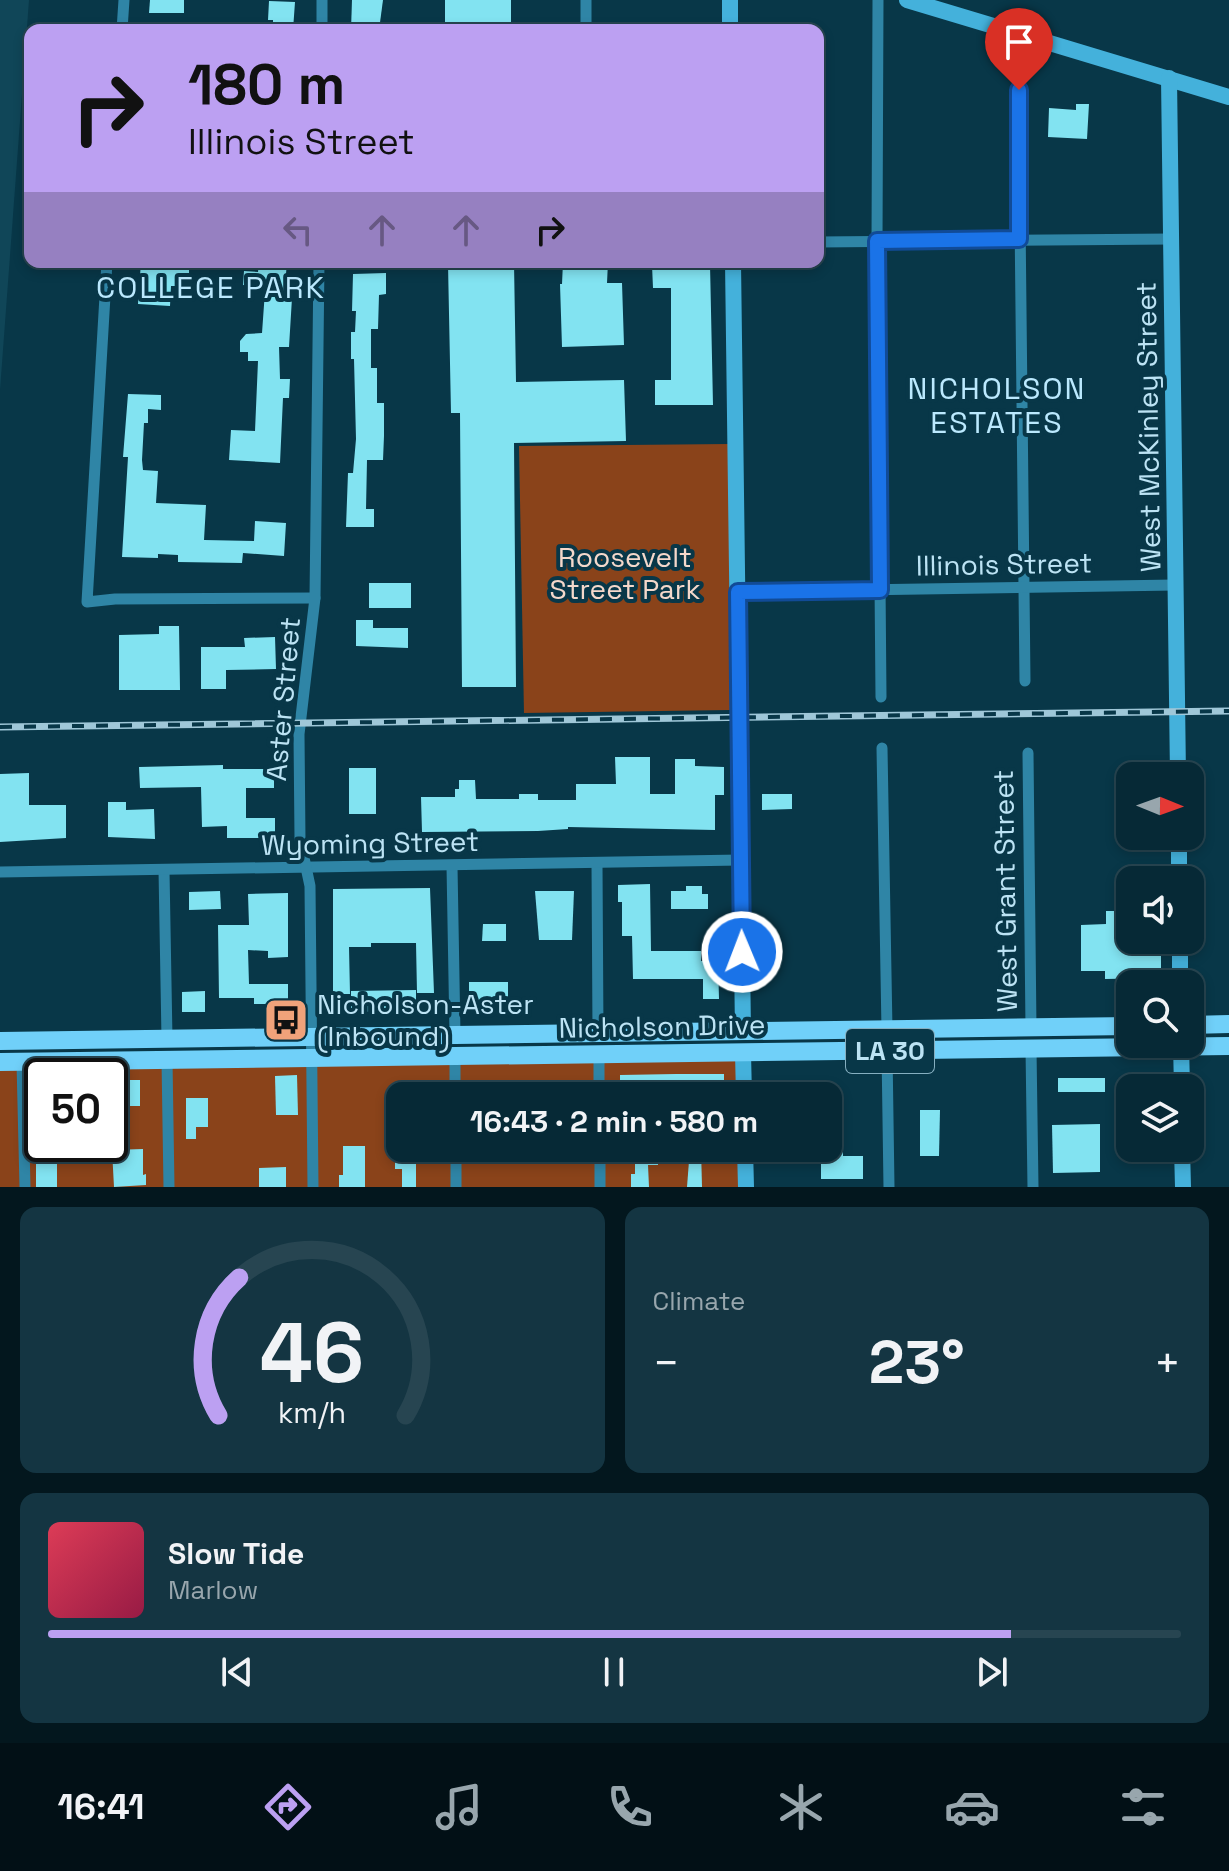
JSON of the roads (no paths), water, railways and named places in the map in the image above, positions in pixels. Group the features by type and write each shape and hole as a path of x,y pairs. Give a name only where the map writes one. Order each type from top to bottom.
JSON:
{"main road":[{"path":"730,0 730,24"},
{"path":"907,0 1229,97"},
{"name":"West McKinley Street","path":"1169,78 1178,762"},
{"path":"636,1055 668,1045 731,1038 743,1032 733,268"},
{"path":"1204,1025 1229,1024"},
{"name":"Nicholson Drive","path":"0,1043 1116,1026"},
{"path":"744,1082 743,1053 753,1044 848,1030"},
{"name":"Nicholson Drive","path":"1204,1046 1229,1046"},
{"name":"Nicholson Drive","path":"0,1062 1116,1047"},
{"path":"745,1162 746,1187"},
{"path":"1182,1162 1183,1187"}],"street":[{"path":"122,24 124,0"},
{"path":"322,0 322,24"},
{"path":"586,0 586,24"},
{"path":"878,0 881,697"},
{"path":"1018,33 1025,681"},
{"path":"824,242 1172,239"},
{"path":"107,268 87,602 315,598"},
{"name":"Aster Street","path":"313,1187 310,886 300,839 299,734 315,598 319,268"},
{"name":"Illinois Street","path":"738,592 1175,585"},
{"path":"882,748 887,1030"},
{"name":"West Grant Street","path":"1028,753 1031,1028"},
{"name":"Wyoming Street","path":"0,872 741,860"},
{"path":"597,864 598,1033"},
{"path":"452,866 455,1035"},
{"path":"164,870 167,1039"},
{"name":"West Grant Street","path":"1031,1049 1033,1187"},
{"path":"887,1051 889,1187"},
{"path":"599,1055 599,1082"},
{"path":"455,1057 455,1082"},
{"path":"167,1060 169,1187"},
{"path":"22,1062 25,1187"},
{"path":"456,1162 456,1187"},
{"path":"600,1162 600,1187"}],"railway":[{"path":"0,727 1229,711"}],"place":[{"name":"Nicholson-Aster (Inbound)","path":"286,1020"}],"district":[{"name":"COLLEGE PARK","path":"211,288"},
{"name":"NICHOLSON ESTATES","path":"997,406"}],"park label":[{"name":"Roosevelt Street Park","path":"625,573"}]}
